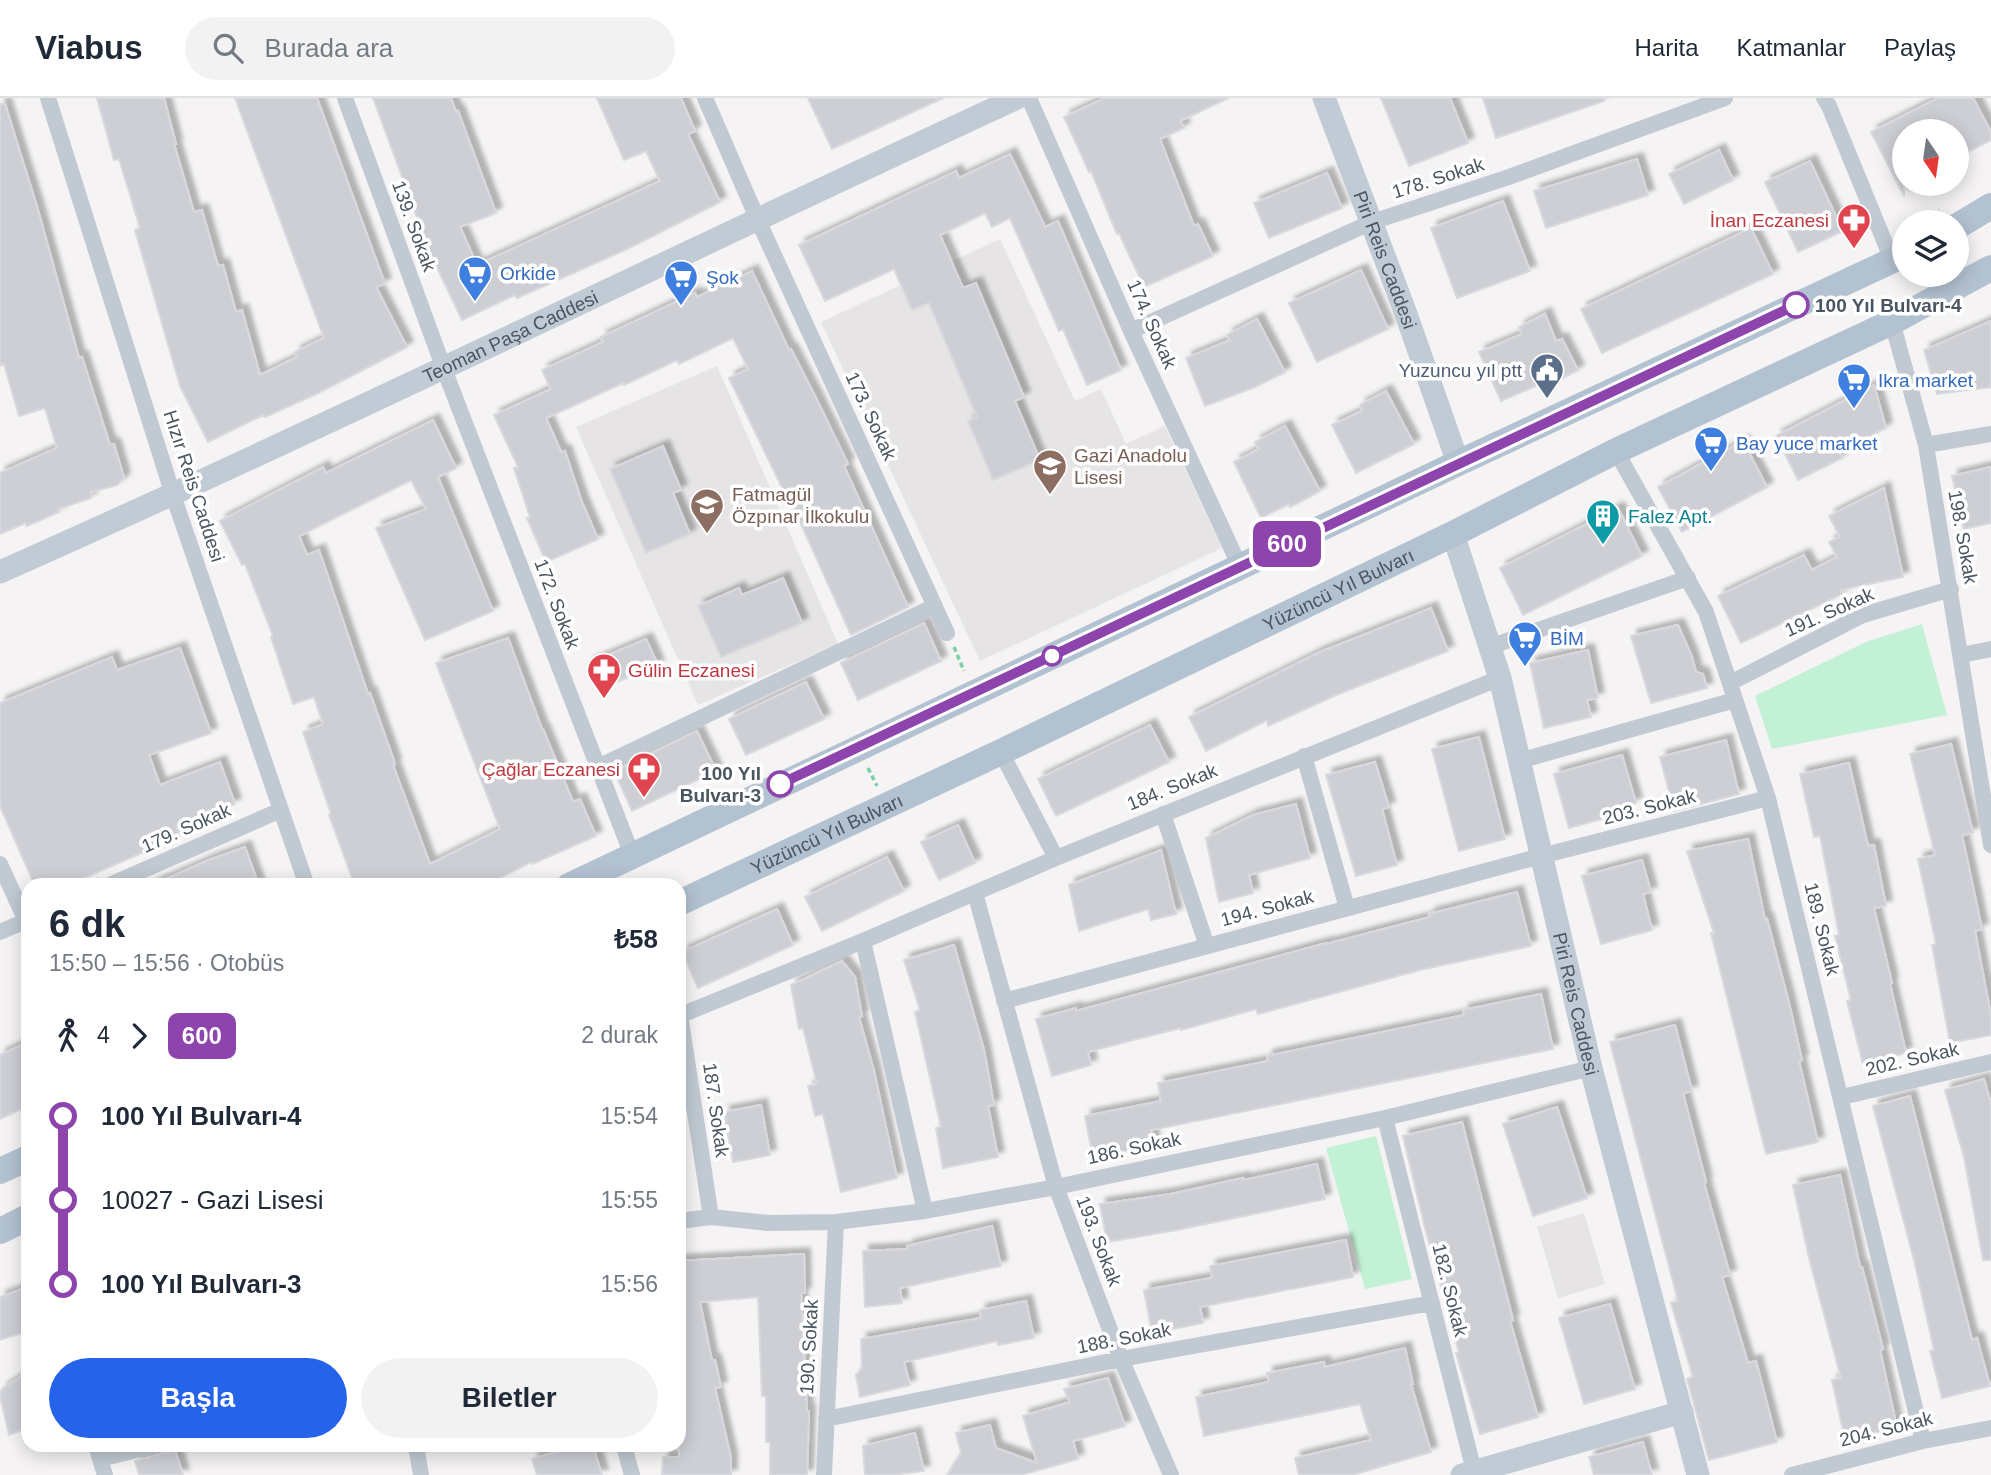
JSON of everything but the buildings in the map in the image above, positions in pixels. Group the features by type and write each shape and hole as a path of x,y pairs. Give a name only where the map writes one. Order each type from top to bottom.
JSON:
{"main road":[{"path":"1969,222 1991,208"},
{"path":"1969,226 1991,218"},
{"path":"585,878 1458,463 1892,261"},
{"name":"Yüzüncü Yıl Bulvarı","path":"686,900 1001,752 1453,534 1616,451 1892,322 1991,269"},
{"path":"0,1171 21,1161"},
{"path":"0,1231 21,1220"}],"street":[{"name":"Hızır Reis Caddesi","path":"48,98 173,495 304,878"},
{"name":"139. Sokak","path":"345,98 444,369"},
{"name":"173. Sokak","path":"705,98 757,218 947,632"},
{"name":"Teoman Paşa Caddesi","path":"0,572 444,369 757,218 1017,98"},
{"name":"174. Sokak","path":"1028,98 1240,567"},
{"name":"Piri Reis Caddesi","path":"1324,98 1372,222 1458,463"},
{"name":"178. Sokak","path":"1132,331 1372,222 1507,178 1725,98"},
{"path":"1824,98 1892,245"},
{"name":"198. Sokak","path":"1892,322 1926,445 1991,845"},
{"name":"172. Sokak","path":"444,369 632,855"},
{"path":"1926,445 1991,434"},
{"name":"189. Sokak","path":"1616,451 1706,612 1768,798 1923,1441"},
{"name":"Piri Reis Caddesi","path":"1453,534 1500,678 1591,1068 1698,1475"},
{"path":"1489,647 1688,578"},
{"name":"191. Sokak","path":"1730,683 1863,615 1951,589"},
{"path":"598,767 935,607"},
{"path":"1961,655 1991,649"},
{"name":"184. Sokak","path":"686,1010 863,941 1056,858 1500,678"},
{"path":"1519,761 1735,700"},
{"path":"1001,752 1056,858"},
{"path":"1304,756 1347,908"},
{"name":"203. Sokak","path":"1541,856 1768,798"},
{"name":"179. Sokak","path":"125,878 281,810"},
{"path":"1163,814 1206,946"},
{"name":"194. Sokak","path":"1004,1001 1541,856"},
{"path":"0,864 21,908"},
{"name":"193. Sokak","path":"975,893 1056,1187 1121,1359 1171,1475"},
{"path":"0,932 21,923"},
{"path":"863,941 925,1211"},
{"name":"187. Sokak","path":"686,1053 710,1217"},
{"name":"202. Sokak","path":"1842,1097 1991,1062"},
{"name":"186. Sokak","path":"686,1220 710,1217 768,1223 836,1222 925,1211 1056,1187 1385,1118 1591,1068"},
{"name":"182. Sokak","path":"1385,1118 1432,1303 1470,1474"},
{"name":"190. Sokak","path":"824,1475 836,1222"},
{"name":"188. Sokak","path":"826,1419 1121,1359 1432,1303"},
{"path":"1470,1474 1682,1412"},
{"name":"204. Sokak","path":"1792,1475 1923,1441 1991,1428"},
{"path":"98,1452 105,1475"},
{"path":"417,1452 421,1475"},
{"path":"626,1452 632,1475"}],"path":[{"path":"947,632 965,671 953,676"},
{"path":"866,765 879,789"}],"shaded area":[{"name":"Gazi Anadolu Lisesi","path":"1000,239 1075,401 1101,389 1126,444 1165,426 1222,548 980,661 821,322"},
{"name":"Fatmagül Özpınar İlkokulu","path":"717,366 838,644 698,705 576,427"},
{"path":"1584,1213 1605,1284 1558,1298 1537,1227"}],"green space":[{"path":"1922,624 1947,715 1772,749 1755,696 1866,642"},
{"path":"1376,1136 1412,1279 1365,1289 1326,1148"}],"bus line":[{"name":"600","path":"780,784 1796,305"}],"place":[{"name":"İnan Eczanesi","path":"1854,250"},
{"name":"Orkide","path":"475,303"},
{"name":"100 Yıl Bulvarı-4","path":"1796,305"},
{"name":"Şok","path":"681,307"},
{"name":"Yuzuncu yıl ptt","path":"1547,400"},
{"name":"Ikra market","path":"1854,410"},
{"name":"Bay yuce market","path":"1711,473"},
{"name":"Gazi Anadolu Lisesi","path":"1050,496"},
{"name":"Fatmagül Özpınar İlkokulu","path":"707,535"},
{"name":"Falez Apt.","path":"1603,546"},
{"name":"BİM","path":"1525,668"},
{"name":"Gülin Eczanesi","path":"604,700"},
{"name":"100 Yıl Bulvarı-3","path":"780,784"},
{"name":"Çağlar Eczanesi","path":"644,799"}]}
